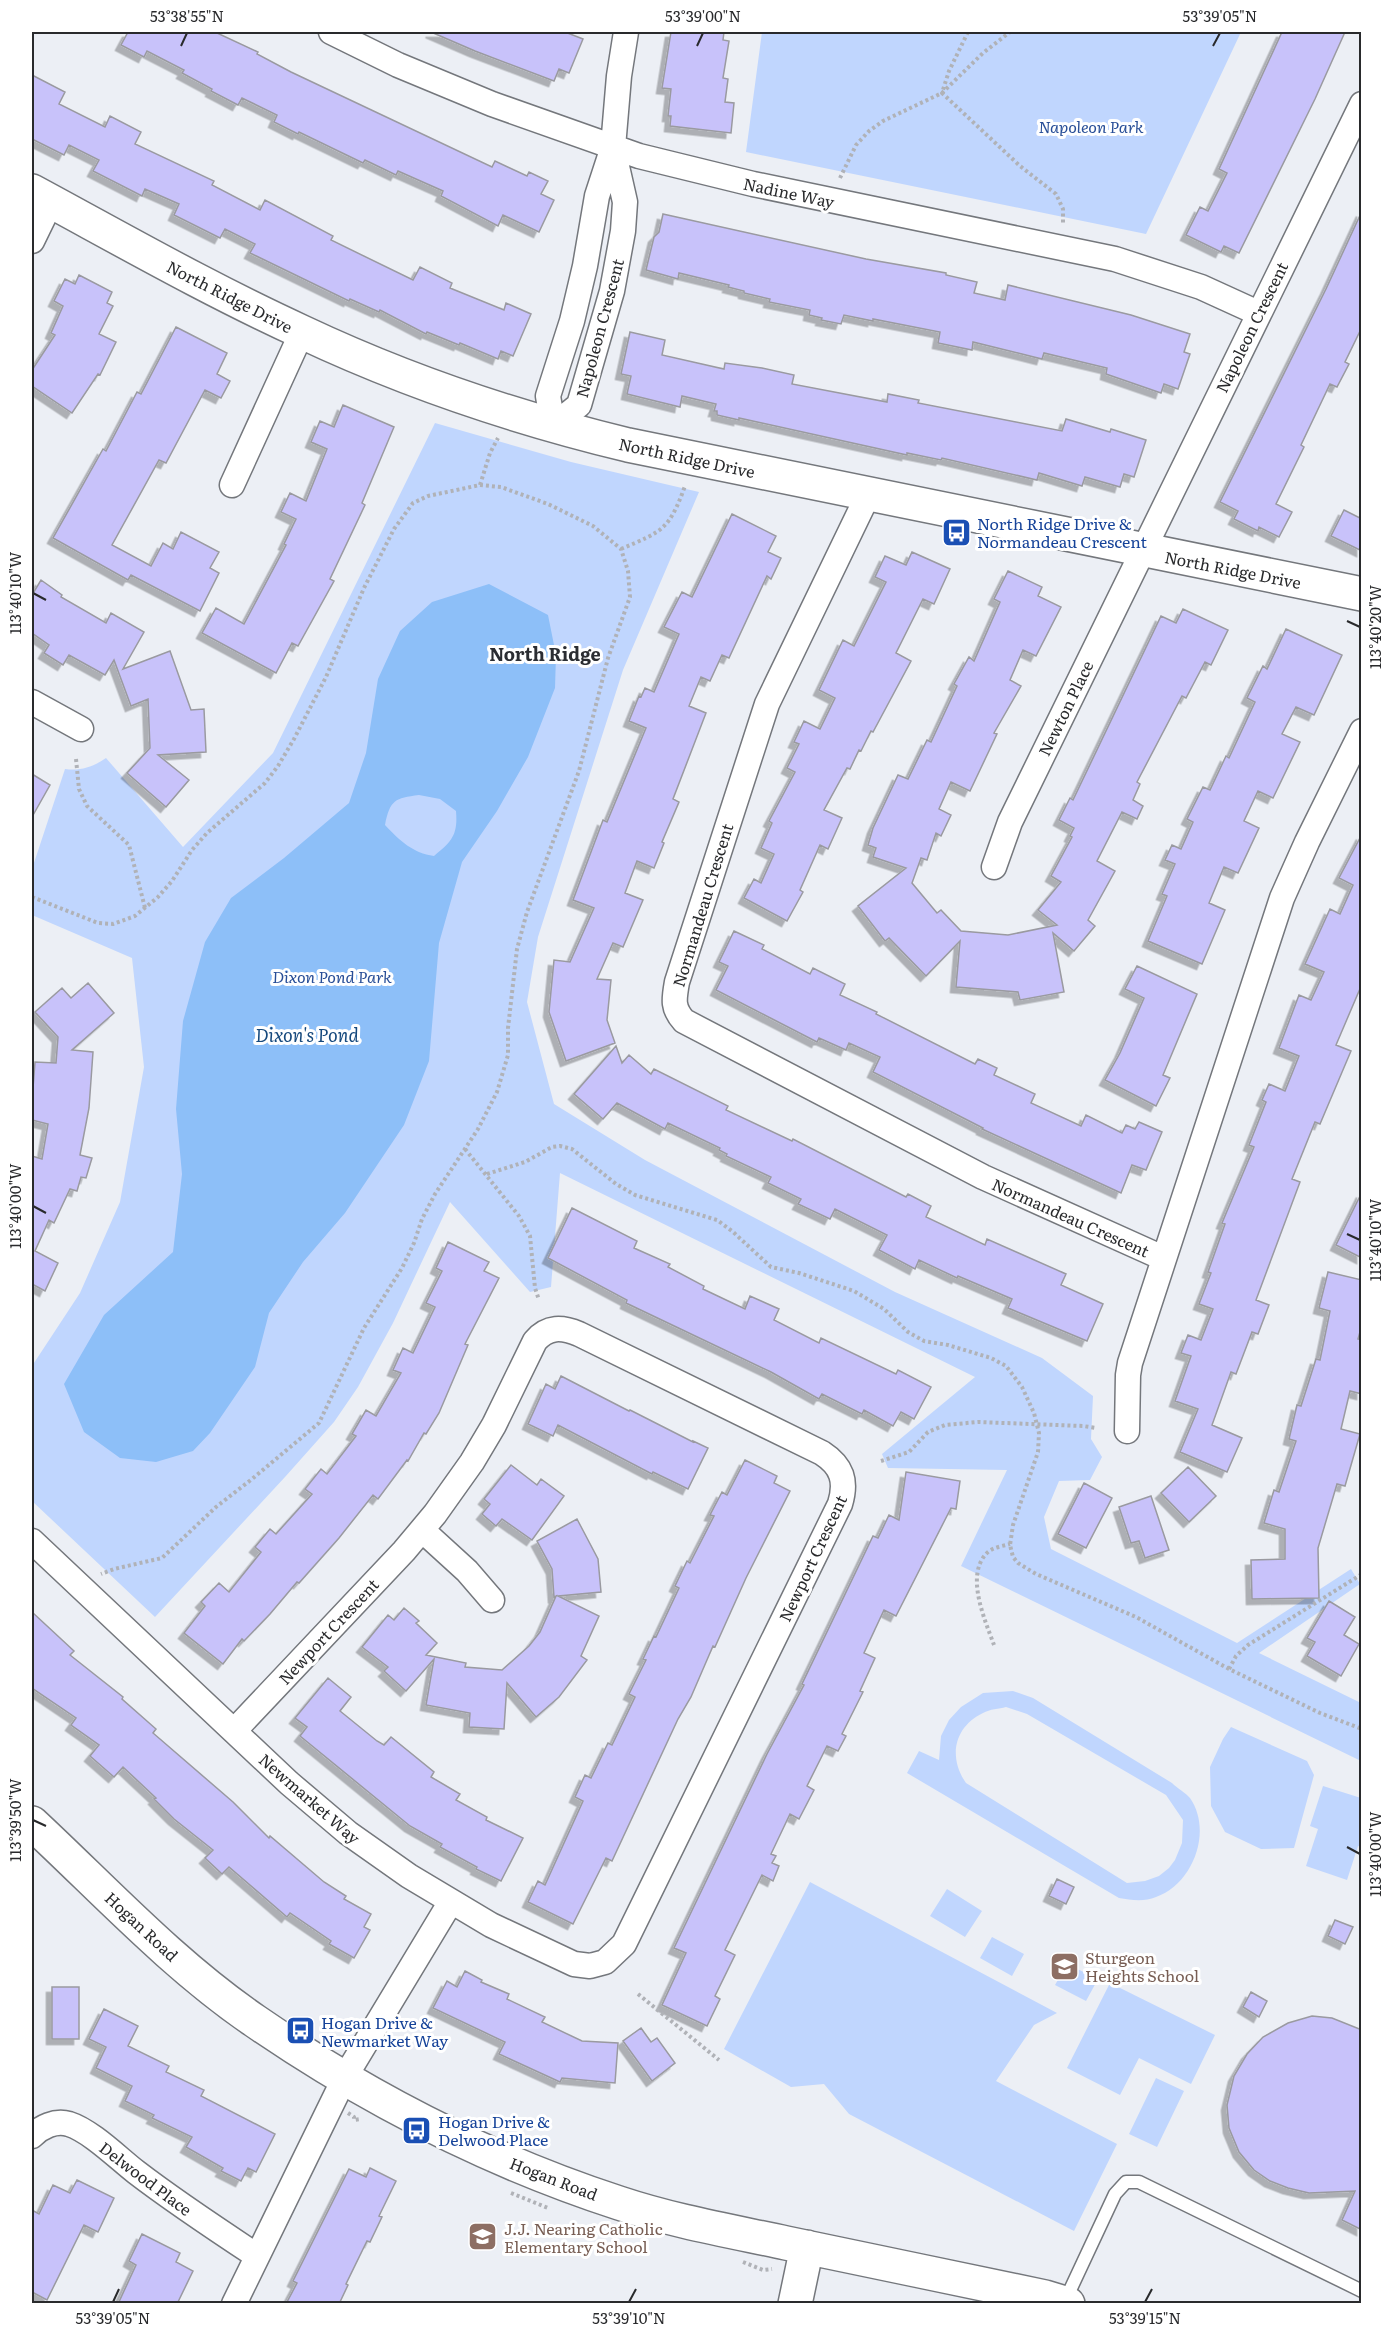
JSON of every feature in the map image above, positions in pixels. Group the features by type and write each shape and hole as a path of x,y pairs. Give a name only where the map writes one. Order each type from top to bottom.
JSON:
{"street":[{"name":"Nadine Way","path":"331,32 398,65 464,93 613,147 679,167 753,184 1115,259 1202,287 1258,313"},
{"name":"Napoleon Crescent","path":"613,147 625,202 623,231 612,291 579,405 553,426 548,396 572,321 585,266 597,196 613,147 618,85 626,32"},
{"name":"Napoleon Crescent","path":"1141,551 1362,104"},
{"name":"North Ridge Drive","path":"32,241 41,197 302,333 430,386 553,426 628,446 1362,594"},
{"path":"232,485 302,333"},
{"name":"Normandeau Crescent","path":"868,495 767,704 677,982 674,999 675,1011 684,1021 983,1177 1163,1258"},
{"name":"Newton Place","path":"994,867 1010,822 1141,551"},
{"path":"32,702 81,729"},
{"name":"Normandeau Crescent","path":"1127,1431 1130,1363 1282,898 1362,731"},
{"name":"Newport Crescent","path":"234,1731 422,1530 447,1498 494,1425 535,1341 541,1335 558,1328 579,1334 822,1453 837,1464 844,1481 840,1504 619,1951 612,1958 599,1964 590,1966 574,1964 490,1925 450,1903"},
{"path":"422,1530 467,1571 492,1600"},
{"name":"Newmarket Way","path":"32,1541 289,1783 334,1821 450,1903"},
{"name":"Hogan Road","path":"32,1823 160,1943 253,2020 416,2118 489,2153 572,2186 668,2218 1066,2303"},
{"path":"234,2304 345,2077 450,1903"},
{"name":"Delwood Place","path":"32,2136 44,2127 54,2124 70,2125 95,2140 171,2198 257,2256"},
{"path":"795,2304 807,2247"}],"lane":[{"path":"1066,2303 1115,2194 1126,2182 1139,2182 1362,2291"}],"path":[{"path":"942,93 949,71 968,32"},
{"path":"840,178 856,145 869,131 883,121 942,93 983,53 1010,32"},
{"path":"942,93 1020,166 1056,194 1063,209 1062,223"},
{"path":"480,485 490,453 498,438"},
{"path":"32,897 98,923 113,924 145,908 172,881 192,850 207,833 265,783 278,766 326,677 364,588 393,529 413,503 428,496 480,485 501,487 548,504 592,526 621,549 628,571 630,597 608,658 576,779 539,874 527,912 518,949 508,1028 508,1055 497,1092 465,1149 430,1202 402,1268 364,1328 319,1423 216,1507 162,1558 101,1574"},
{"path":"621,549 657,533 668,524 685,486"},
{"path":"76,759 80,789 87,806 129,845 145,908"},
{"path":"487,1174 518,1166 552,1147 572,1149 615,1184 635,1195 717,1220 771,1267 799,1273 854,1291 884,1309 908,1332 924,1341 948,1345 999,1362 1013,1373 1022,1387 1037,1424 1038,1452 1013,1525 1010,1544 1013,1557 1026,1568 1155,1626 1228,1669 1320,1713 1362,1729"},
{"path":"465,1149 519,1216 530,1236 539,1300"},
{"path":"881,1461 909,1452 928,1432 945,1425 969,1422 1096,1428"},
{"path":"994,1645 979,1591 979,1565 993,1549 1010,1544"},
{"path":"1228,1669 1236,1656 1248,1645 1362,1574"},
{"path":"638,1994 719,2060"}],"green space":[{"name":"Napoleon Park","path":"762,32 1241,32 1146,234 746,152"},
{"name":"Dixon Pond Park","path":"435,423 571,462 699,492 623,670 538,937 527,1002 554,1104 645,1160 895,1292 1042,1358 1093,1396 1091,1439 1102,1457 1090,1480 1059,1481 1044,1517 1051,1549 1237,1643 1351,1569 1360,1584 1259,1653 1361,1703 1361,1761 961,1566 1007,1470 888,1468 882,1454 975,1377 560,1173 551,1287 530,1292 450,1202 393,1323 358,1387 334,1422 155,1617 32,1501 32,1366 80,1293 120,1202 144,1067 132,958 32,915 32,869 65,769 87,768 106,758 183,847 273,753"},
{"path":"1013,1691 1033,1698 1172,1783 1188,1796 1197,1811 1200,1826 1199,1840 1196,1855 1180,1881 1169,1890 1151,1899 1119,1898 907,1773 919,1751 939,1760 941,1736 949,1720 961,1707 983,1693","holes":["1006,1707 1027,1714 1166,1795 1183,1820 1182,1843 1169,1868 1159,1876 1145,1881 1127,1883 966,1783 960,1773 956,1753 960,1734 966,1726 983,1713 995,1709"]},
{"path":"1231,1727 1307,1761 1314,1775 1294,1848 1261,1849 1225,1832 1211,1806 1210,1767"},
{"path":"1323,1786 1361,1798 1361,1847 1358,1846 1347,1880 1306,1866 1318,1829 1310,1826"},
{"path":"810,1882 1057,2013 1034,2025 996,2081 1117,2144 1074,2231 849,2114 824,2084 791,2087 724,2049"},
{"path":"947,1889 982,1911 965,1937 930,1916"},
{"path":"992,1937 1024,1954 1012,1976 980,1958"},
{"path":"1067,1964 1098,1979 1086,2001 1055,1985"},
{"path":"1110,1983 1215,2035 1191,2084 1139,2058 1120,2095 1067,2068"},
{"path":"1156,2078 1184,2091 1157,2147 1129,2134"}],"water":[{"name":"Dixon's Pond","path":"489,584 548,615 556,655 555,688 528,757 497,811 462,862 439,943 429,1061 404,1125 345,1213 303,1262 269,1313 255,1367 210,1433 193,1451 156,1462 120,1458 84,1432 64,1384 104,1315 173,1252 182,1174 176,1109 183,1021 205,942 231,898 284,858 349,803 366,753 378,679 400,631 432,602","holes":["419,795 440,799 456,811 456,826 452,837 434,856 407,845 385,825 389,810 399,799"]}],"building":[{"path":"128,32 215,32 258,52 257,54 291,72 492,167 495,161 527,176 529,172 548,181 541,194 554,200 539,232 503,215 498,226 441,196 443,191 398,171 396,175 365,160 363,163 299,132 298,134 274,122 277,115 242,98 238,105 182,73 184,70 147,51 144,57 121,45"},
{"path":"431,32 565,32 583,39 569,73 559,69 554,81"},
{"path":"671,32 724,32 723,40 729,41 723,78 728,79 725,102 734,103 731,133 670,126 671,116 668,116 671,89 662,88"},
{"path":"1282,32 1345,32 1315,99 1239,253 1224,246 1221,252 1186,235 1200,207 1208,211 1227,173 1219,169"},
{"path":"32,75 65,92 59,104 105,127 110,116 141,132 135,144 214,181 212,185 260,210 265,200 333,236 331,240 413,280 420,267 452,283 450,288 504,310 506,303 531,314 513,356 501,351 498,359 460,343 459,345 427,332 426,334 380,310 379,312 350,299 349,301 250,253 255,244 225,229 220,238 174,215 179,204 145,189 142,196 93,171 99,160 69,145 64,155 32,139"},
{"path":"1362,211 1362,327 1345,362 1349,364 1337,387 1330,384 1301,445 1304,447 1276,504 1292,512 1279,537 1259,527 1258,531 1234,519 1238,511 1220,502 1326,289"},
{"path":"663,214 866,259 946,273 946,275 977,282 974,293 1005,300 1008,285 1131,315 1190,334 1184,352 1190,354 1178,389 1164,384 1161,393 1106,374 1107,368 1044,353 1042,359 973,342 972,350 938,343 940,332 873,319 873,321 844,315 841,324 821,320 822,318 809,315 810,310 769,302 770,299 744,293 744,291 728,287 729,285 679,273 678,279 646,270 654,237 659,232"},
{"path":"79,275 112,292 107,303 113,306 99,334 116,342 100,375 98,374 72,413 32,386 32,370 55,335 51,333 63,306 54,301 65,279 75,284"},
{"path":"176,327 227,353 217,374 230,381 221,398 205,390 166,463 159,460 112,545 151,566 163,543 173,549 181,532 219,552 210,568 219,573 200,611 131,575 128,580 53,538 103,449 106,451 137,392 141,394"},
{"path":"630,332 665,340 662,355 724,369 725,363 794,375 792,384 887,402 888,394 919,400 918,403 1062,431 1066,419 1146,440 1134,477 1124,474 1120,487 1085,477 1082,486 1039,473 1037,480 942,458 941,460 907,453 907,455 739,418 739,420 717,415 717,411 714,411 716,404 682,396 680,407 627,394 631,376 621,374"},
{"path":"343,405 394,427 362,503 365,505 330,579 334,581 298,646 292,643 276,673 202,633 216,608 244,624 286,545 284,544 296,519 281,512 290,493 306,501 327,449 311,442 320,421 334,427"},
{"path":"1344,510 1362,519 1362,551 1331,536"},
{"path":"732,514 776,536 768,552 781,558 771,579 767,576 729,658 722,655 710,681 701,677 689,706 706,713 673,799 679,802 654,868 637,861 625,893 643,900 623,947 613,943 597,979 611,980 607,1020 615,1043 566,1061 549,1012 554,960 570,962 594,908 573,900 603,820 607,822 646,728 629,721 639,696 641,697 645,688 654,692 679,634 664,627 682,592 692,597"},
{"path":"912,552 950,569 934,604 923,599 896,653 911,661 873,732 871,731 861,751 859,750 850,769 847,768 824,810 842,818 828,849 820,845 800,890 803,892 787,921 744,898 754,879 761,883 774,854 761,848 772,823 769,821 795,772 787,768 799,744 794,742 804,721 820,729 835,698 819,690 843,640 854,646 886,582 875,577 885,556 906,565"},
{"path":"1008,571 1042,587 1038,596 1061,607 1036,656 1023,650 1010,680 1021,686 994,733 997,734 970,791 951,782 939,809 951,815 941,836 936,833 927,860 921,858 912,883 937,913 941,910 961,931 1008,935 1057,925 1038,910 1061,882 1051,876 1072,837 1070,836 1074,828 1059,820 1070,798 1073,800 1161,616 1176,623 1183,609 1228,630 1211,665 1205,662 1186,698 1182,696 1137,782 1140,784 1133,800 1143,806 1137,819 1122,812 1097,861 1115,871 1088,920 1095,926 1074,951 1053,933 1064,992 1020,1000 1018,992 956,987 960,941 926,976 889,938 885,941 858,906 906,868 873,857 876,848 868,845 873,828 898,775 908,779 927,740 931,742 957,686 954,684 969,657 974,661 1000,602 994,599"},
{"path":"41,580 62,595 61,597 106,623 111,613 144,632 123,669 170,651 191,710 204,709 206,752 158,755 189,780 166,807 127,773 150,748 148,699 131,706 114,660 105,675 69,655 63,665 44,653 49,645 32,633 32,595"},
{"path":"1286,629 1342,655 1314,715 1296,707 1282,734 1300,742 1273,798 1258,791 1244,821 1259,828 1238,873 1224,867 1209,903 1225,910 1202,964 1148,941 1167,896 1162,894 1175,864 1165,860 1172,845 1181,849 1193,822 1187,819 1203,787 1210,790 1226,756 1229,758 1255,702 1247,698 1263,666 1267,669"},
{"path":"32,774 50,785 32,817"},
{"path":"1362,834 1362,984 1336,1045 1351,1051 1320,1124 1315,1122 1292,1179 1300,1182 1256,1300 1269,1305 1258,1334 1252,1332 1236,1374 1231,1372 1212,1425 1242,1438 1227,1472 1180,1452 1198,1409 1175,1401 1191,1356 1181,1353 1188,1335 1201,1340 1213,1309 1199,1304 1211,1273 1208,1272 1225,1224 1222,1223 1254,1147 1249,1145 1266,1102 1262,1100 1269,1084 1285,1091 1299,1056 1279,1048 1299,995 1311,1000 1324,972 1305,964 1330,909 1340,914 1353,885 1339,878"},
{"path":"734,931 764,945 762,949 810,974 813,968 845,984 840,995 877,1012 876,1014 975,1064 978,1059 997,1068 994,1075 1035,1094 1031,1103 1081,1126 1086,1115 1122,1133 1126,1125 1135,1129 1139,1122 1162,1132 1146,1170 1132,1165 1121,1193 982,1129 873,1072 880,1057 849,1043 846,1050 819,1038 817,1042 716,990 728,966 719,962"},
{"path":"1137,966 1197,994 1163,1075 1170,1078 1156,1106 1105,1080 1120,1053 1144,998 1125,989"},
{"path":"88,983 114,1013 72,1050 93,1052 89,1108 80,1155 92,1158 86,1178 81,1177 77,1191 70,1189 54,1223 49,1220 35,1251 58,1263 45,1291 32,1284 32,1156 42,1159 48,1124 32,1120 32,1101 35,1062 56,1063 58,1037 35,1012 62,988 71,998"},
{"path":"616,1046 622,1063 629,1055 651,1074 654,1069 728,1106 726,1110 792,1141 793,1139 906,1197 908,1194 931,1206 926,1217 985,1245 987,1239 1066,1274 1061,1285 1103,1304 1087,1341 1008,1308 1012,1299 958,1276 957,1278 919,1260 915,1269 879,1250 887,1235 835,1209 830,1219 798,1204 801,1199 768,1183 771,1177 726,1156 727,1154 719,1150 720,1148 668,1123 665,1129 617,1103 603,1119 574,1094"},
{"path":"1362,1192 1362,1258 1336,1245"},
{"path":"572,1208 637,1241 634,1248 670,1264 668,1267 704,1286 703,1289 745,1309 750,1296 779,1309 774,1320 819,1343 821,1338 896,1374 898,1370 931,1387 914,1419 901,1412 893,1426 864,1410 862,1414 822,1394 819,1399 771,1372 626,1303 627,1300 548,1258"},
{"path":"448,1242 489,1262 484,1271 499,1278 465,1344 468,1345 439,1413 408,1461 378,1499 373,1495 339,1538 270,1614 244,1641 242,1639 223,1664 184,1633 205,1606 201,1602 219,1583 229,1592 261,1552 255,1547 270,1529 276,1534 312,1494 305,1489 321,1469 327,1474 356,1436 352,1434 366,1410 376,1416 401,1373 393,1370 403,1348 413,1353 435,1307 426,1303 442,1271 436,1268"},
{"path":"1328,1272 1362,1280 1362,1325 1358,1339 1362,1340 1362,1394 1350,1391 1341,1429 1360,1434 1345,1486 1337,1484 1318,1548 1319,1598 1252,1599 1251,1560 1285,1559 1285,1529 1264,1523 1274,1490 1279,1492 1296,1441 1289,1439 1297,1405 1301,1406 1316,1359 1320,1360 1330,1311 1319,1308"},
{"path":"561,1376 708,1448 688,1489 653,1472 652,1474 558,1425 553,1436 528,1424 546,1384 555,1389"},
{"path":"745,1460 777,1476 774,1483 790,1491 746,1578 715,1647 713,1646 612,1861 606,1858 573,1924 528,1902 538,1881 545,1885 583,1801 575,1797 585,1775 591,1778 608,1743 612,1745 635,1697 629,1694 646,1660 643,1659 679,1588 675,1586 687,1561 690,1563 714,1516 710,1515 722,1492 727,1495"},
{"path":"511,1465 537,1485 541,1479 564,1496 532,1540 502,1519 496,1526 482,1514 490,1504 484,1499"},
{"path":"1188,1467 1216,1496 1189,1522 1161,1493"},
{"path":"906,1472 960,1481 956,1509 951,1508 896,1616 884,1610 864,1653 875,1658 860,1691 863,1692 842,1734 846,1736 838,1751 827,1746 807,1786 814,1790 799,1819 790,1814 771,1854 776,1856 772,1863 779,1866 773,1881 762,1875 725,1950 735,1955 715,1996 720,1999 707,2026 662,2005 686,1953 674,1948 767,1754 804,1685 802,1684 873,1536 878,1538 889,1515 899,1520"},
{"path":"1084,1483 1112,1498 1086,1548 1058,1534"},
{"path":"1151,1496 1169,1550 1145,1558 1139,1541 1131,1543 1119,1507"},
{"path":"577,1519 598,1559 601,1592 558,1596 599,1616 581,1656 587,1660 559,1697 536,1717 507,1683 504,1729 469,1727 470,1713 426,1705 434,1659 406,1691 384,1671 388,1667 362,1647 388,1615 394,1620 404,1608 419,1621 416,1623 437,1643 426,1655 466,1663 465,1667 502,1670 529,1646 540,1632 556,1596 554,1597 552,1569 537,1541"},
{"path":"1329,1601 1355,1617 1344,1635 1359,1644 1341,1676 1307,1656 1315,1642 1307,1638"},
{"path":"32,1612 74,1651 70,1655 123,1697 122,1699 156,1729 153,1733 233,1802 269,1838 270,1836 324,1882 346,1896 344,1899 371,1914 364,1927 370,1930 354,1958 329,1944 331,1941 290,1913 287,1917 229,1867 222,1874 205,1858 213,1850 174,1819 154,1799 156,1798 123,1767 114,1777 90,1756 99,1745 71,1725 76,1718 32,1688"},
{"path":"328,1678 351,1697 340,1711 384,1745 391,1737 434,1772 431,1777 460,1794 456,1800 487,1817 486,1820 523,1838 501,1881 476,1869 477,1867 440,1847 442,1844 410,1826 300,1736 307,1727 295,1718"},
{"path":"1057,1879 1074,1887 1066,1904 1049,1896"},
{"path":"1335,1920 1353,1927 1345,1944 1328,1936"},
{"path":"465,1971 482,1980 481,1982 509,1994 507,1999 545,2017 542,2022 582,2041 618,2043 615,2083 562,2078 560,2082 499,2054 505,2042 433,2008 447,1981 457,1987"},
{"path":"52,1987 79,1987 79,2039 52,2039"},
{"path":"1251,1992 1267,2001 1259,2017 1243,2007"},
{"path":"104,2009 138,2026 128,2046 169,2066 166,2072 204,2090 201,2096 275,2134 256,2172 248,2168 241,2181 221,2171 223,2168 186,2147 192,2137 152,2118 154,2115 125,2101 132,2086 96,2068 106,2047 89,2039"},
{"path":"1312,2016 1332,2018 1362,2030 1362,2230 1342,2220 1355,2191 1309,2193 1270,2181 1254,2170 1239,2152 1229,2128 1227,2105 1234,2076 1247,2054 1263,2037 1288,2023"},
{"path":"641,2028 651,2042 657,2038 675,2063 652,2081 623,2041"},
{"path":"370,2168 396,2181 379,2216 382,2217 370,2242 367,2241 339,2304 286,2304 297,2283 293,2281 349,2169 366,2177"},
{"path":"77,2180 114,2198 98,2232 84,2225 47,2300 32,2292 32,2210 39,2214 53,2185 70,2193"},
{"path":"142,2234 180,2253 176,2262 193,2271 177,2304 118,2304 136,2265 129,2261"}],"place":[{"name":"North Ridge Drive & Normandeau Crescent","path":"956,532"},
{"name":"Sturgeon Heights School","path":"1064,1966"},
{"name":"Hogan Drive & Newmarket Way","path":"300,2031"},
{"name":"Hogan Drive & Delwood Place","path":"417,2130"},
{"name":"J.J. Nearing Catholic Elementary School","path":"483,2237"}],"district":[{"name":"North Ridge","path":"545,653"}]}
